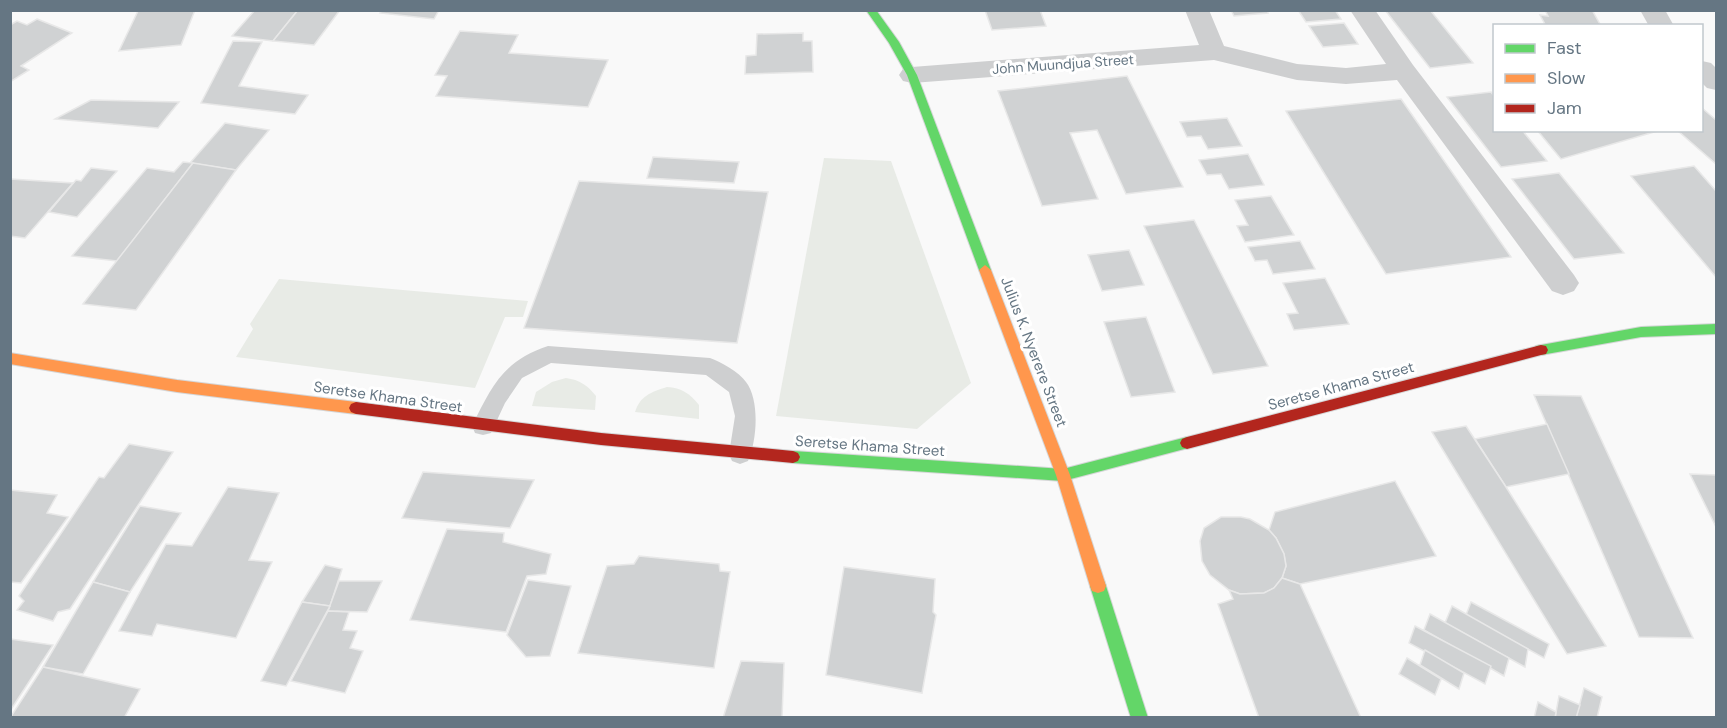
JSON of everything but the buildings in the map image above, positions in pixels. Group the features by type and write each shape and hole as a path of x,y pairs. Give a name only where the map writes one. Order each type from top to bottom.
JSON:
{"street":[{"name":"Julius K. Nyerere Street","path":"871,10 894,42 912,75 1063,475 1140,717"},
{"path":"1197,10 1214,52"},
{"path":"1362,10 1404,71 1563,283"},
{"path":"1652,10 1661,24"},
{"name":"John Muundjua Street","path":"912,75 1214,52 1297,72 1346,76 1404,71"},
{"path":"1703,71 1716,82"},
{"name":"Seretse Khama Street","path":"10,358 177,386 483,426 740,454 1063,475 1542,350 1641,332 1716,329"}],"lane":[{"path":"483,426 497,397 515,372 548,354 710,367 738,387 746,416 740,454"}],"shaded area":[{"path":"824,158 891,161 971,383 917,429 776,416"},
{"path":"279,279 528,301 523,317 505,317 475,388 236,357 253,329 250,324"},
{"path":"566,378 579,382 593,392 596,396 595,410 532,406 536,392 552,382"},
{"path":"667,387 681,390 692,397 699,405 699,419 635,412 647,395"}],"traffic: fast":[{"path":"871,10 894,42 912,75 985,270"},
{"path":"1541,350 1641,332 1716,329"},
{"path":"793,457 1063,475 1187,443"},
{"path":"1098,586 1140,718"}],"traffic: slow":[{"path":"985,270 1063,475 1098,586"},
{"path":"10,358 177,386 356,408"}],"traffic: jam":[{"path":"1187,443 1541,350"},
{"path":"356,408 601,439 793,457"}]}
